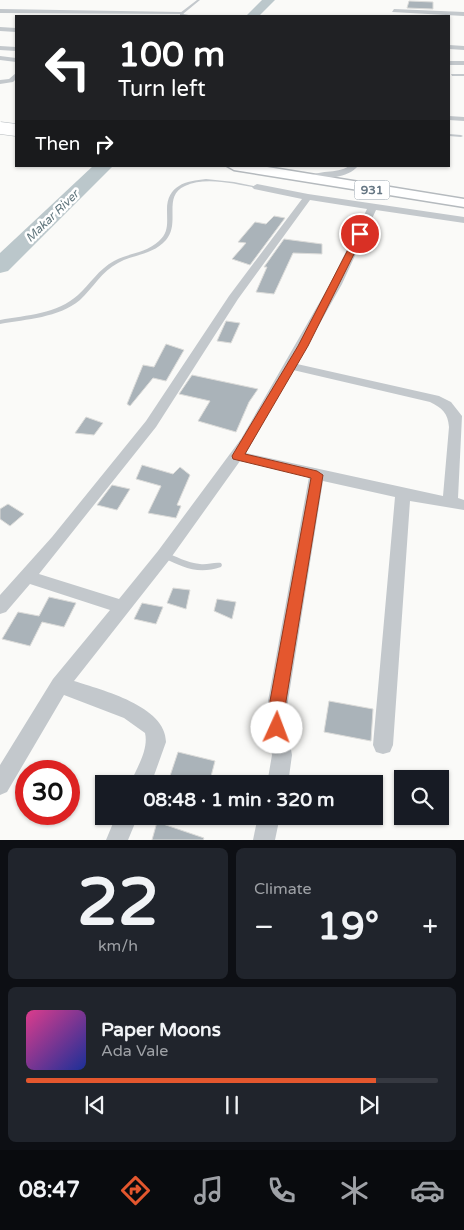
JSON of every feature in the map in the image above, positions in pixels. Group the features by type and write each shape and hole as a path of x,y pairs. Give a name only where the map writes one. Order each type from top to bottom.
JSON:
{"main road":[{"path":"0,128 15,129"},
{"name":"931","path":"240,167 464,203"}],"street":[{"path":"0,11 181,14"},
{"path":"394,11 464,14"},
{"path":"0,28 15,30"},
{"path":"450,47 464,48"},
{"path":"0,48 15,49"},
{"path":"0,58 15,60"},
{"path":"450,63 464,64"},
{"path":"0,82 11,81 15,76"},
{"path":"450,118 464,119"},
{"path":"311,179 320,174 347,173 353,167"},
{"path":"257,187 308,197 464,220"},
{"path":"0,607 28,577 151,424 233,298 308,197"},
{"path":"0,785 60,685 164,556 238,456 336,284 373,206"},
{"path":"238,456 403,494 457,504 455,416 446,405 434,399 400,390 291,366"},
{"path":"278,775 282,754 277,728 278,701 317,475"},
{"path":"383,745 403,494"},
{"path":"28,577 121,607"},
{"path":"60,685 124,708 144,719 154,728 156,737 154,751 144,775"},
{"path":"117,840 123,825"},
{"path":"264,840 267,825"}],"lane":[{"path":"181,14 199,0"},
{"path":"181,14 187,15"},
{"path":"452,74 464,75"},
{"path":"0,136 15,129"},
{"path":"450,134 461,136"},
{"path":"0,322 62,309 75,302 115,262 150,251 159,245 170,231 172,221 169,205 171,196 174,190 184,184 211,180 257,187"},
{"path":"164,556 201,569 208,569 218,565"}],"building":[{"path":"409,1 433,2 433,9 407,8"},
{"path":"274,216 285,218 250,265 232,259 246,243 238,242 255,222 266,224"},
{"path":"284,239 322,244 322,254 293,253 274,294 256,292 267,267 264,267"},
{"path":"226,321 240,323 231,343 217,341"},
{"path":"166,344 184,350 166,381 153,378 130,406 127,404 143,365 154,367"},
{"path":"192,375 258,389 249,402 236,432 198,421 210,401 179,394"},
{"path":"86,417 103,423 94,435 75,433"},
{"path":"142,465 173,474 180,467 190,475 177,505 181,506 176,518 148,513 161,486 136,479"},
{"path":"112,485 130,489 117,510 97,505"},
{"path":"8,504 24,514 10,526 0,519 0,509"},
{"path":"173,588 190,590 186,609 167,603"},
{"path":"49,597 76,603 64,627 42,622 30,646 2,639 18,612 39,616"},
{"path":"217,599 236,602 232,619 214,611"},
{"path":"142,603 163,607 156,624 134,619"},
{"path":"329,701 373,709 371,741 324,732"},
{"path":"178,752 215,761 211,775 170,775"},
{"path":"156,825 166,825 204,838 203,840 152,840"}],"waterway":[{"name":"Makar River","path":"253,15 269,0"},
{"name":"Makar River","path":"0,266 103,167"}],"route":[{"path":"277,728 278,701 317,475 238,456 303,346 360,234"}]}
